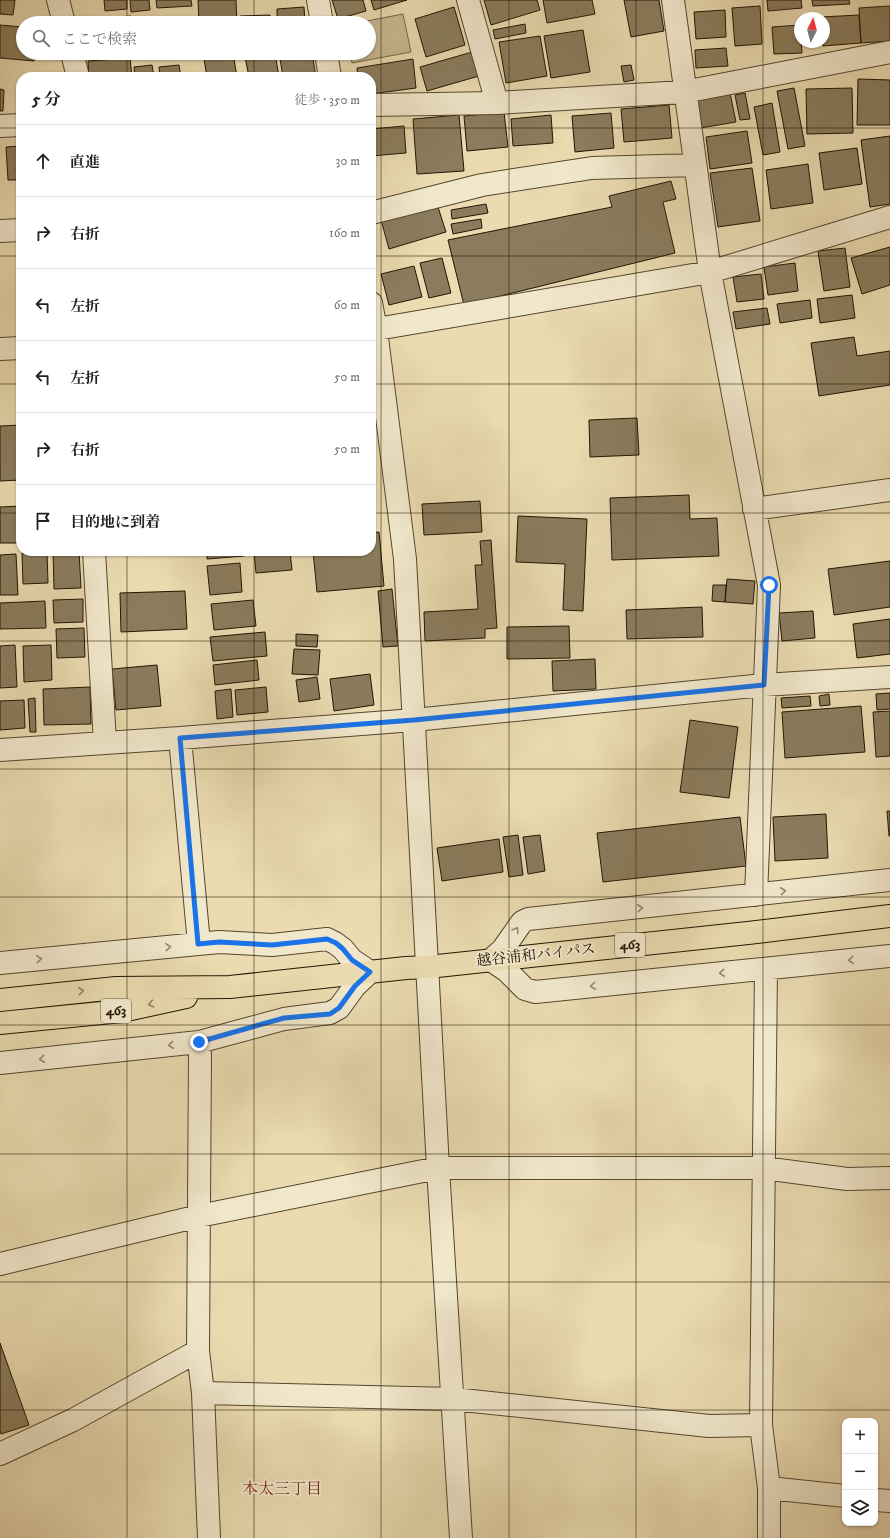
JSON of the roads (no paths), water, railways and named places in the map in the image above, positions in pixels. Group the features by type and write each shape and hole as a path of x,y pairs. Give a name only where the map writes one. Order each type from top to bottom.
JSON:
{"highway":[{"name":"越谷浦和バイパス","path":"0,1000 116,988 230,987 748,933 890,916"},
{"name":"越谷浦和バイパス","path":"0,1023 122,1011 230,987"}],"street":[{"path":"58,0 62,16"},
{"path":"318,0 321,16"},
{"path":"468,0 497,103"},
{"path":"672,0 710,272 769,585 756,895"},
{"path":"376,105 497,103 684,92 890,52"},
{"path":"74,60 77,72"},
{"path":"327,60 329,72"},
{"path":"0,126 16,125"},
{"path":"376,212 482,185 592,168 695,166"},
{"path":"376,329 710,272 890,217"},
{"path":"0,231 16,230"},
{"path":"0,349 16,348"},
{"path":"376,352 404,559 428,967 438,1168 461,1538"},
{"path":"754,509 890,490"},
{"path":"94,556 106,743"},
{"path":"0,750 414,720 764,685 890,676"},
{"path":"180,738 198,944"},
{"path":"890,880 528,919 518,926 503,949 491,960 507,971 525,989 535,992 890,956"},
{"path":"0,963 219,942 272,945 327,939 336,943 352,960 370,972 355,986 339,1008 330,1014 284,1018 199,1042 0,1063"},
{"path":"766,969 761,1425 769,1488 769,1538"},
{"path":"199,1042 198,1351 203,1393 209,1538"},
{"path":"0,1264 199,1216 438,1168 763,1168 847,1179 890,1178"},
{"path":"0,1454 73,1420 198,1351"},
{"path":"203,1393 453,1399 708,1426 761,1425"},
{"path":"769,1488 842,1496"},
{"path":"878,1500 890,1501"}],"district":[{"name":"本太三丁目","path":"282,1489"}]}
